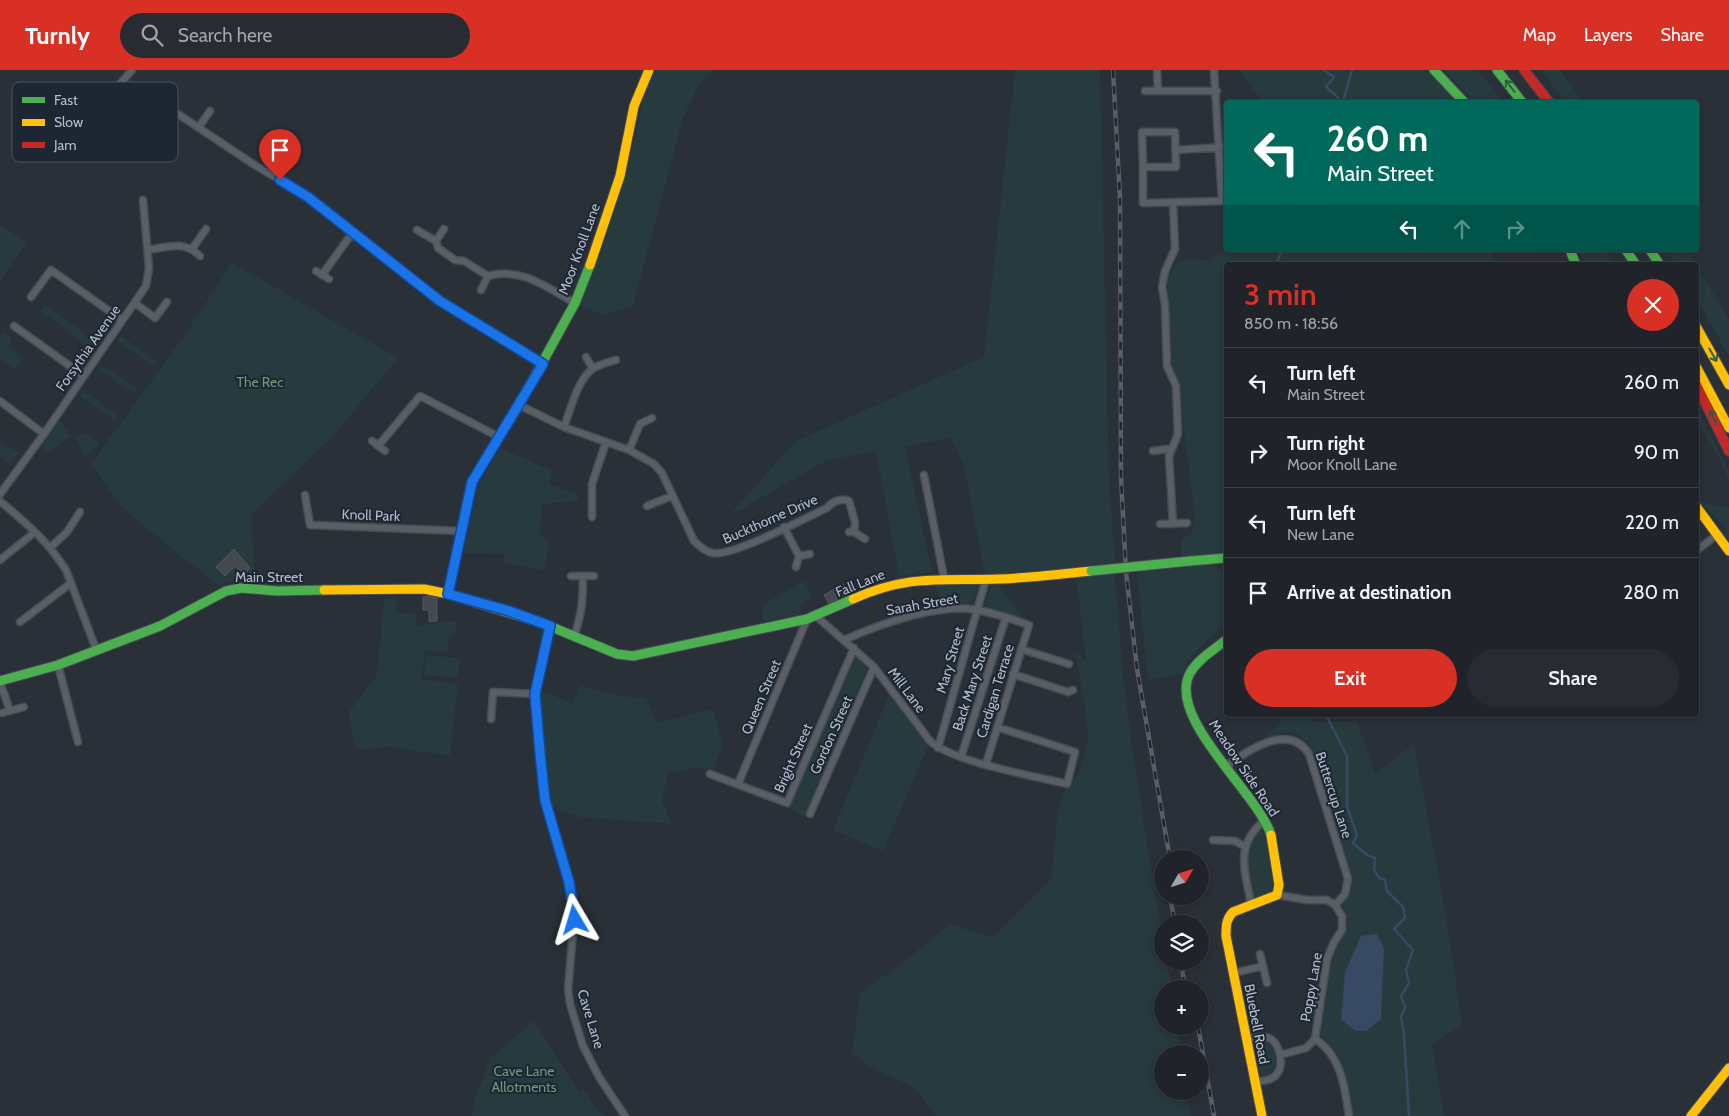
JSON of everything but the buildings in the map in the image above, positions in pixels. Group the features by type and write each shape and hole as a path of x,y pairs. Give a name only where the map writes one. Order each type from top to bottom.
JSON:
{"main road":[{"name":"Moor Knoll Lane","path":"448,594 472,482 543,364 575,303 591,264 620,176 634,106 649,70"},
{"path":"1434,70 1462,100"},
{"path":"1497,70 1520,100"},
{"path":"1524,70 1547,100"},
{"path":"1699,331 1729,385"},
{"path":"1699,372 1729,428"},
{"path":"1699,390 1729,451"},
{"path":"1699,510 1729,551"},
{"name":"Fall Lane","path":"550,626 610,652 634,656 807,619 864,593 902,582 944,578 986,579 1224,558"},
{"name":"Main Street","path":"0,682 58,665 160,626 226,591 241,588 277,591 424,589 509,611 550,626"},
{"name":"Meadow Side Road","path":"1224,642 1196,664 1186,681 1186,692 1190,710 1225,767 1268,826 1279,886 1277,895"},
{"path":"1247,905 1268,900 1277,895"},
{"name":"Bluebell Road","path":"1247,905 1232,912 1228,917 1226,936 1262,1116"},
{"path":"1691,1116 1729,1068"}],"street":[{"path":"122,82 132,70"},
{"path":"1157,70 1158,91"},
{"path":"1143,168 1176,167 1175,132 1142,132 1143,203 1173,204 1222,201 1223,147 1214,70"},
{"path":"1145,91 1217,91"},
{"path":"199,127 210,111"},
{"path":"178,114 252,164 308,197 440,301 543,364"},
{"path":"1175,150 1223,147"},
{"name":"Forsythia Avenue","path":"0,494 44,434 146,286 148,278 148,250 143,200"},
{"path":"1173,204 1175,249 1165,272 1162,287 1165,305 1167,366 1176,386 1178,434 1170,451 1173,524"},
{"path":"192,249 206,229"},
{"path":"436,241 444,229"},
{"path":"418,230 436,241 438,248 455,260 464,261 488,276 500,273 514,273 538,282 575,303"},
{"path":"322,275 353,232"},
{"path":"148,250 178,245 192,249 200,256"},
{"path":"31,297 52,270 122,320"},
{"path":"316,270 329,280"},
{"path":"481,290 488,276"},
{"path":"135,303 155,318 167,302"},
{"path":"14,326 84,376"},
{"path":"586,356 593,369"},
{"path":"564,427 580,386 593,369 616,360"},
{"path":"378,446 420,396 499,437"},
{"path":"0,401 44,434"},
{"name":"Buckthorne Drive","path":"519,405 564,427 629,450 654,464 662,474 694,541 703,549 712,553 732,551 827,508 837,500 849,501 855,495"},
{"path":"629,450 640,424 652,418"},
{"path":"372,441 384,451"},
{"path":"592,517 590,498 592,484 606,442"},
{"path":"1153,451 1167,449 1170,451"},
{"path":"924,476 944,578"},
{"name":"Knoll Park","path":"305,495 310,525 460,531"},
{"path":"647,506 672,496"},
{"path":"582,497 590,498"},
{"path":"0,501 51,547 66,570 96,649"},
{"path":"849,501 855,522 852,532 865,540"},
{"path":"51,547 68,532 80,512"},
{"path":"1160,524 1187,523"},
{"path":"784,527 799,556 796,568"},
{"path":"0,560 35,532"},
{"path":"1699,549 1718,534"},
{"path":"799,556 810,554"},
{"path":"571,576 594,576"},
{"path":"574,636 580,620 583,600 583,576"},
{"name":"Mary Street","path":"938,748 986,579"},
{"path":"20,622 71,583"},
{"name":"Sarah Street","path":"844,640 901,619 943,611 977,610 1029,625"},
{"name":"Mill Lane","path":"816,616 874,667 930,741 938,748 986,764 1068,784 1075,752 997,727"},
{"name":"Back Mary Street","path":"961,757 1006,617"},
{"name":"Queen Street","path":"738,784 807,619"},
{"name":"Cardigan Terrace","path":"986,764 1029,625"},
{"name":"Cave Lane","path":"550,626 535,694 545,800 569,882 574,910 568,982 570,1004 584,1046 599,1078 625,1116"},
{"name":"Bright Street","path":"710,774 787,803 854,648"},
{"path":"1021,649 1069,664"},
{"path":"58,665 78,742"},
{"name":"Gordon Street","path":"810,814 874,667"},
{"path":"1013,674 1068,692 1073,690"},
{"path":"0,682 10,711"},
{"path":"491,719 493,692 535,694"},
{"path":"2,713 24,707"},
{"name":"Buttercup Lane","path":"1225,767 1239,756 1272,741 1291,739 1305,748 1309,754 1348,879 1346,894 1335,905"},
{"path":"1247,905 1244,846 1258,826 1265,820"},
{"path":"1214,840 1235,841 1244,846"},
{"path":"1277,895 1308,900 1327,900 1335,905"},
{"name":"Poppy Lane","path":"1280,1055 1306,1048 1315,1039 1327,959 1334,942 1342,930 1342,916 1335,905"},
{"path":"1260,954 1267,984"},
{"path":"1234,973 1263,966"},
{"path":"1246,1039 1261,1036 1271,1039 1276,1043 1280,1055 1281,1066 1276,1076 1272,1079 1254,1082"},
{"path":"1315,1039 1328,1049 1336,1062 1346,1093 1349,1116"}],"green space":[{"path":"656,70 714,70 699,84 683,118 633,306 605,315 578,305 594,271 608,233 633,146 643,101 650,80"},
{"path":"1015,70 1100,70 1109,479 1115,563 985,575 964,466 951,438 905,447 932,572 899,576 876,451 827,460 729,516 794,442 984,357"},
{"path":"1239,70 1427,70 1454,100 1262,100"},
{"path":"1444,70 1478,70 1501,100 1472,100"},
{"path":"1541,70 1560,70 1582,100 1564,100"},
{"path":"0,225 27,242 0,281"},
{"path":"1224,250 1224,252 1489,252 1497,262 1224,262 1224,552 1182,556 1181,540 1192,533 1195,518 1181,407 1181,389 1172,370 1167,278 1175,265 1186,259 1210,260"},
{"path":"1580,252 1606,252 1613,262 1584,262"},
{"path":"1668,252 1688,252 1694,262 1674,262"},
{"name":"The Rec","path":"232,263 398,358 333,436 251,515 255,582 231,581 219,586 122,507 91,464 182,339"},
{"path":"1699,270 1729,319 1729,356 1699,303"},
{"path":"45,305 78,328 94,343 90,349 54,320 40,312"},
{"path":"3,332 13,339 8,347 23,358 14,370 0,358 0,336"},
{"path":"121,336 157,361 153,366 118,341"},
{"path":"102,364 138,389 134,394 98,369"},
{"path":"83,390 119,416 115,421 79,396"},
{"path":"1699,413 1729,471 1729,481 1719,457 1699,424"},
{"path":"59,420 71,436 46,454 41,447"},
{"path":"84,433 100,443 85,456 75,436"},
{"path":"0,443 19,452 10,464 0,457"},
{"path":"500,448 553,471 549,484 578,495 578,501 542,504 540,536 550,540 544,570 504,563 505,554 463,553 478,486"},
{"path":"1700,502 1729,508 1729,541 1724,534 1727,530"},
{"path":"1210,565 1217,567 1222,572 1224,577 1224,625 1191,656 1182,674 1148,680 1137,572"},
{"path":"1115,574 1123,677 1132,749 1154,885 1154,905 1157,905 1159,915 1154,915 1154,970 1168,970 1170,980 1154,980 1154,1035 1178,1035 1180,1045 1154,1045 1154,1100 1188,1100 1191,1116 936,1116 915,1088 871,1067 852,1053 860,992 900,965 950,924 993,938 1051,880 1058,810 1067,784 1079,774 1089,737 1076,652 1086,660 1076,577"},
{"path":"804,581 812,596 800,606 801,614 763,622 762,605"},
{"path":"935,584 978,585 977,592 971,601 961,606 943,610"},
{"path":"998,584 1025,620 984,606 992,585"},
{"path":"384,598 396,599 397,612 415,614 418,626 457,620 456,632 450,636 447,653 425,650 421,679 458,684 450,756 391,747 356,750 348,713 377,675"},
{"path":"426,655 460,658 458,678 424,675"},
{"path":"856,657 867,669 804,817 789,808 852,658"},
{"path":"580,685 620,696 646,698 657,723 713,709 723,745 710,778 701,767 668,773 662,801 672,824 579,817 558,810 545,800 535,694 543,692 573,703"},
{"path":"889,695 928,746 883,851 833,830"},
{"path":"1282,717 1310,717 1312,722 1357,721 1375,774 1414,744 1448,927 1462,1025 1432,1044 1444,1116 1354,1116 1341,1063 1334,1050 1321,1036 1322,1014 1331,958 1346,930 1347,921 1343,904 1351,887 1352,879 1312,750 1302,737 1292,732 1280,734 1266,741 1263,737 1281,723"},
{"path":"1262,829 1267,843 1273,887 1268,895 1253,898 1247,870 1247,852 1255,835"},
{"name":"Cave Lane Allotments","path":"534,1021 579,1092 583,1089 596,1108 605,1116 472,1116 474,1102 491,1057"},
{"path":"1263,1040 1272,1047 1276,1066 1270,1074 1260,1076 1253,1042"}],"water":[{"path":"1377,934 1384,949 1381,1019 1366,1031 1356,1031 1341,1020 1345,972 1361,936"}],"waterway":[{"path":"1324,70 1334,77 1326,87 1341,100"},
{"path":"1344,100 1352,70"},
{"path":"1277,262 1282,252"},
{"path":"1327,717 1347,756 1347,807 1357,835 1353,843 1367,855 1375,858 1374,869 1379,878 1385,880 1387,891 1403,907 1405,918 1394,929 1413,950 1406,970 1409,983 1401,996 1405,1007 1401,1017 1404,1034 1409,1116"}],"railway":[{"path":"1113,70 1120,198 1121,478 1126,572 1137,669 1168,850"},
{"path":"1172,905 1173,915"},
{"path":"1182,970 1184,980"},
{"path":"1200,1035 1214,1116"}],"traffic: fast":[{"path":"1434,70 1462,100"},
{"path":"1497,70 1520,100"},
{"path":"1571,252 1575,262"},
{"path":"1627,252 1634,262"},
{"path":"1651,252 1658,262"},
{"path":"448,594 472,482 519,405 575,303 590,265"},
{"path":"1190,561 1224,558"},
{"path":"1091,571 1190,561"},
{"path":"0,681 58,665 160,626 226,591 241,588 277,591 324,590"},
{"path":"542,623 617,654 633,656 807,619 853,599"},
{"path":"1224,642 1193,668 1186,691 1191,711 1202,733 1263,818 1271,835"}],"traffic: slow":[{"path":"590,265 620,176 634,106 649,70"},
{"path":"1699,331 1729,385"},
{"path":"1699,372 1729,428"},
{"path":"1699,510 1729,551"},
{"path":"853,599 891,586 925,580 1034,577 1091,571"},
{"path":"324,590 424,589 448,594 542,623"},
{"path":"1262,1116 1226,929 1228,920 1233,912 1277,895 1279,885 1271,835"},
{"path":"1691,1116 1729,1068"}],"traffic: jam":[{"path":"1524,70 1547,100"},
{"path":"1699,390 1729,451"}],"route":[{"path":"280,180 308,197 440,301 543,364 472,482 448,594 509,611 550,626 535,694 540,753 545,800 569,882 575,920"}]}
